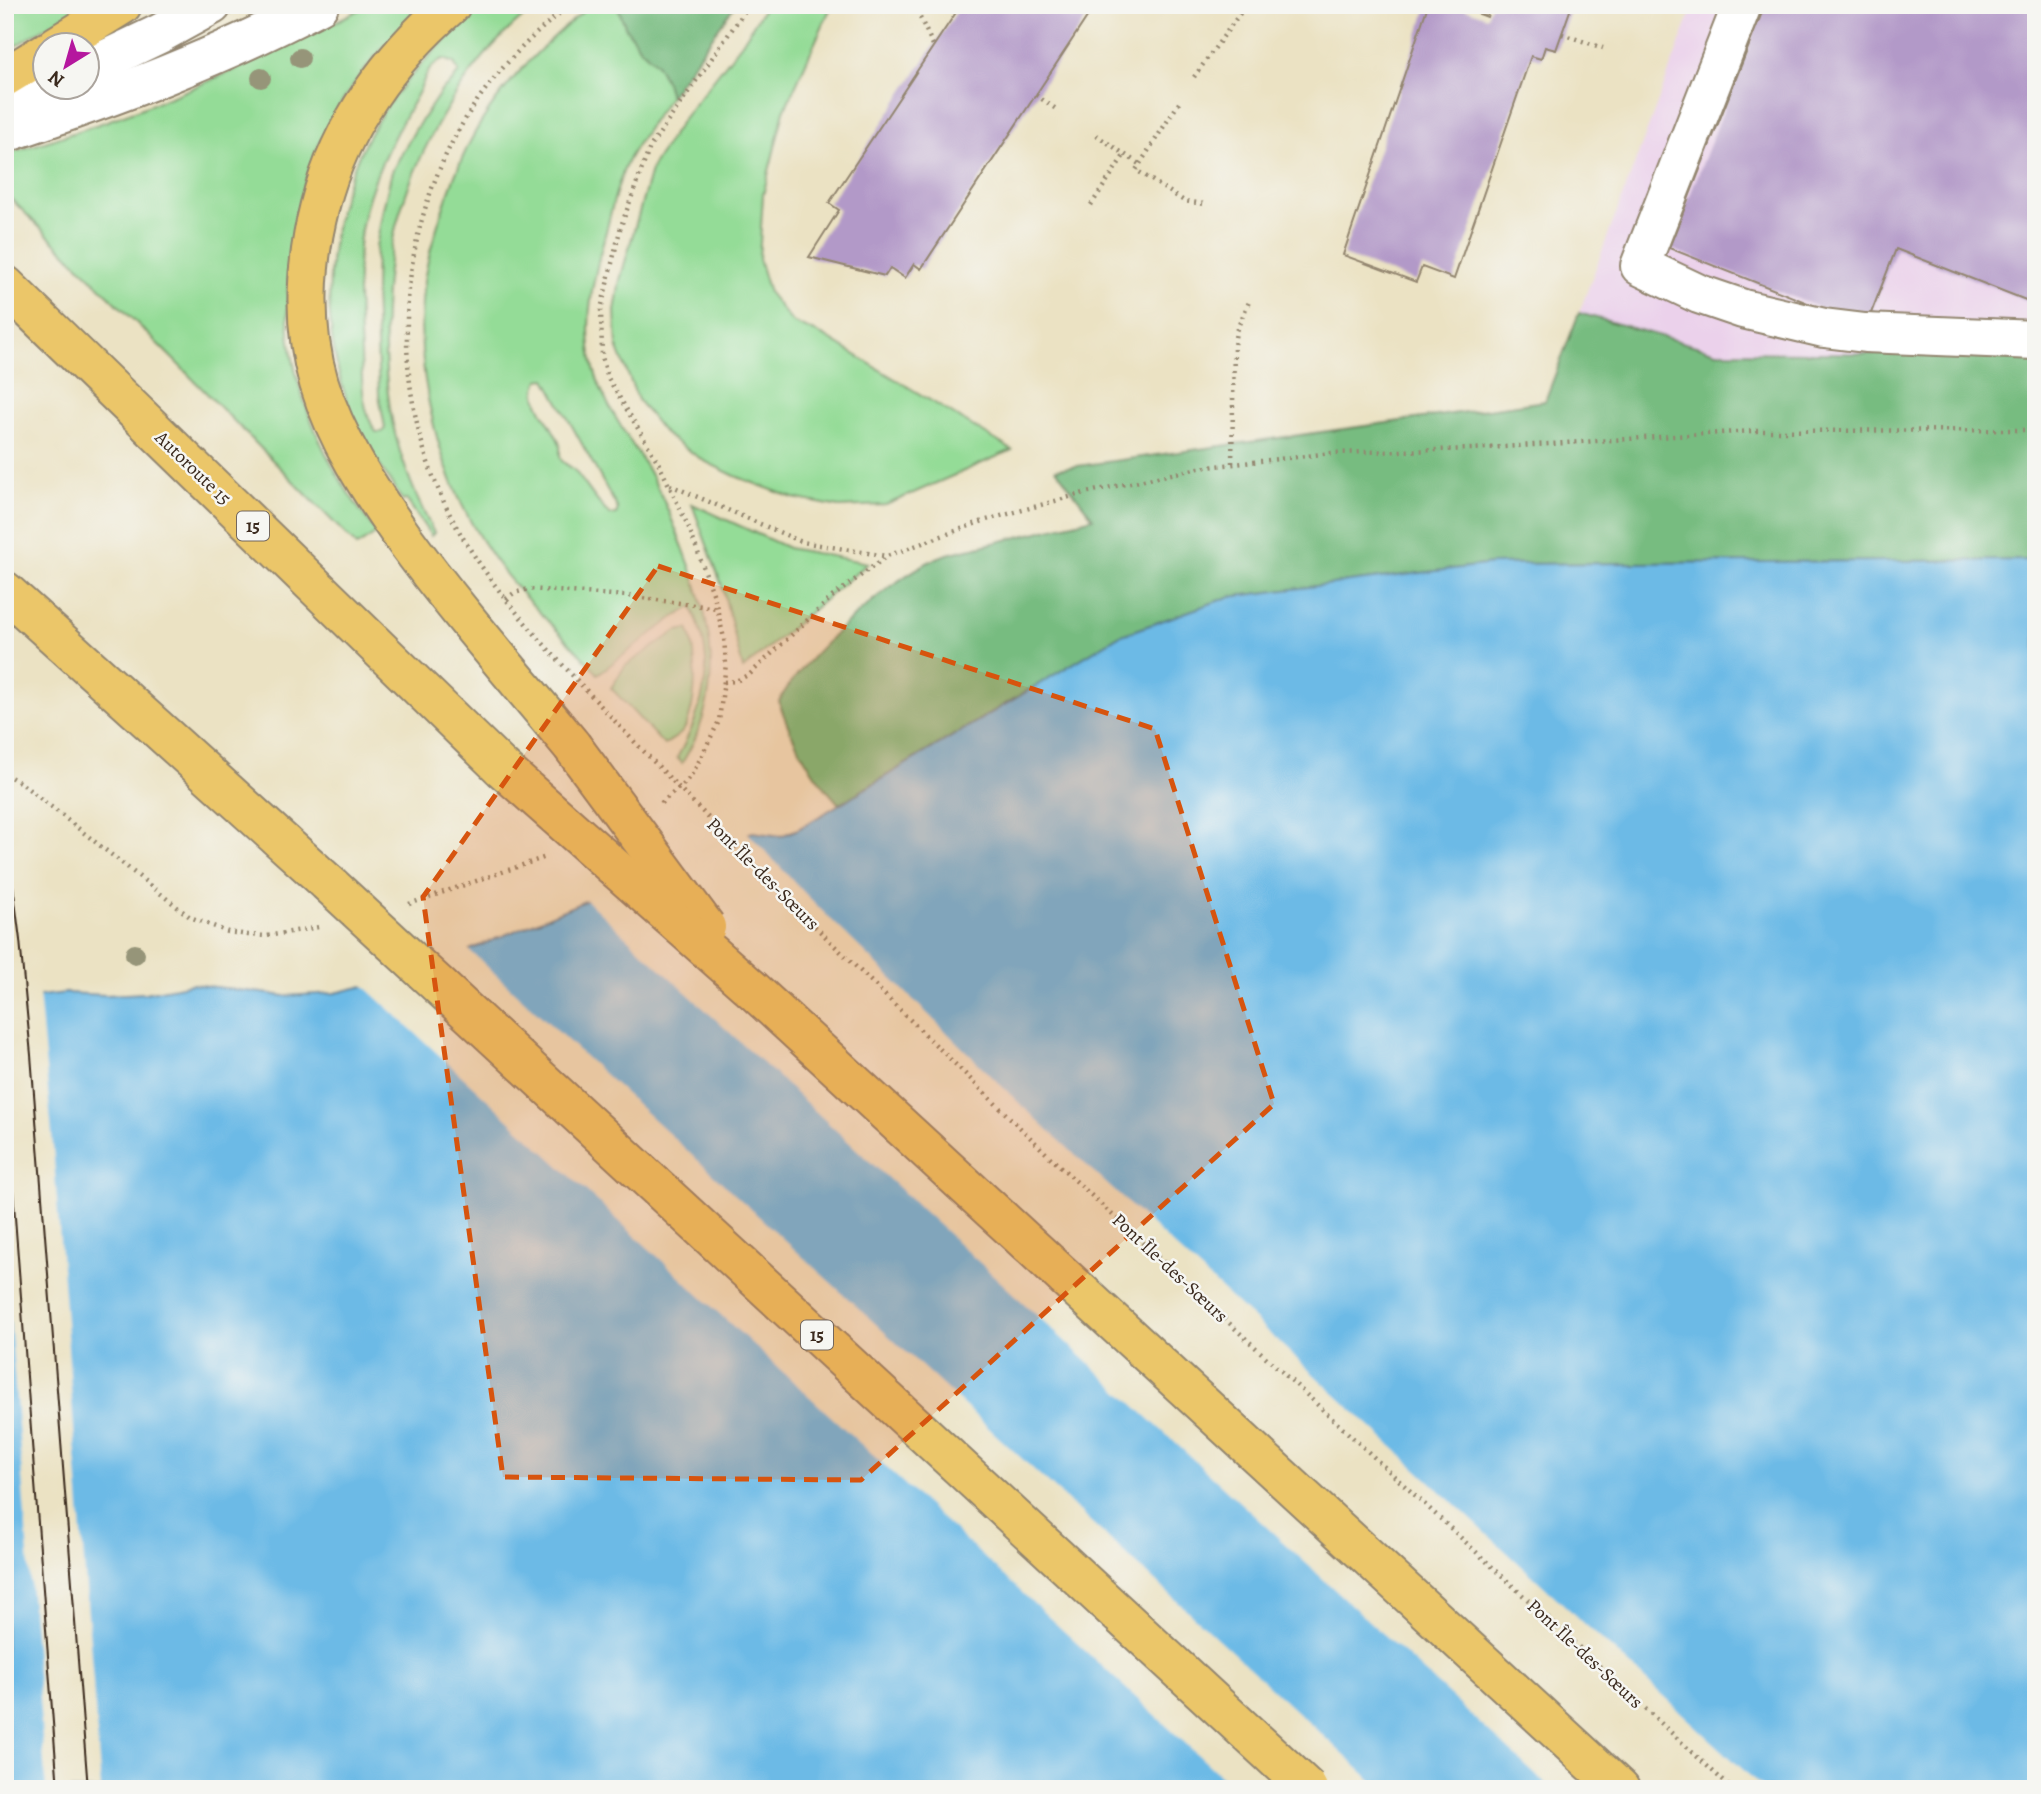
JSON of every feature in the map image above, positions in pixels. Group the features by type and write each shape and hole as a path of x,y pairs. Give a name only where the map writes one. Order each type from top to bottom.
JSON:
{"highway":[{"path":"79,32 122,5"},
{"path":"451,5 376,85 338,151 324,190 313,236 307,308 310,345 319,383 333,422 378,501 431,576 572,746 753,990"},
{"path":"5,77 32,61"},
{"name":"Autoroute 15","path":"5,285 502,768 753,990"},
{"name":"15","path":"5,591 327,882 1308,1789"},
{"name":"15","path":"753,990 1620,1789"}],"street":[{"path":"102,61 212,5"},
{"path":"5,133 107,99 195,65 319,5"},
{"path":"1742,5 1640,266 1699,294 1743,309 1824,328 1866,333 2036,340"},
{"path":"5,94 32,85"}],"path":[{"name":"Pont Île-des-Sœurs","path":"570,5 525,45 488,87 469,114 428,203 412,265 406,327 411,394 428,460 453,520 481,567 506,599 624,731 790,902 1051,1157 1732,1789"},
{"path":"657,806 679,789 694,771 719,721 724,682 724,638 717,608 689,528 669,484 608,378 602,357 601,309 621,226 650,147 749,5"},
{"path":"914,5 933,45"},
{"path":"1194,78 1246,5"},
{"path":"1562,34 1603,48"},
{"path":"1036,94 1056,109"},
{"path":"1179,103 1136,170 1184,201 1205,204"},
{"path":"1097,135 1139,164"},
{"path":"1091,205 1125,154"},
{"path":"1232,463 1234,346 1236,331 1249,302"},
{"path":"724,682 736,681 750,674 832,597 887,556 983,521 1084,493 1199,468 1332,453 1472,449 1752,431 2036,430"},
{"path":"669,484 802,542 887,556"},
{"path":"506,599 514,593 528,589 627,596 717,608"},
{"path":"5,774 21,783 190,917 228,932 248,935 267,936 321,926"},
{"path":"398,907 492,877 557,852"}],"highlighted area":[{"path":"658,566 1155,729 1274,1104 861,1480 503,1477 423,897"}],"shaded area":[{"path":"1694,5 2036,5 2036,355 1717,352 1579,313"}],"green space":[{"path":"5,5 83,5 38,32 32,32 32,36 5,52"},
{"path":"368,5 425,5 375,57 334,115 308,174 292,241 288,275 290,342 302,395 328,458 350,496 377,533 357,546 5,193 5,154 99,124 190,89 280,49"},
{"path":"484,5 538,5 485,55 441,119 408,190 396,226 389,261 385,335 390,409 407,473 434,533 431,536 382,469 352,414 340,376 332,336 329,295 332,255 339,215 351,176 367,139 409,78","holes":["443,59 454,63 459,72 442,90 392,171 383,209 376,247 375,291 379,395 385,428 382,432 376,432 367,414 363,394 358,275 361,230 382,161 429,71"]},
{"path":"591,5 617,5 626,28 640,48 656,62 670,96 634,150 619,182 595,274 589,325 592,360 601,388 667,508 694,578 708,632 710,684 705,710 682,763 677,758 697,713 705,677 706,657 692,607 598,674 517,587 492,556 474,527 445,463 427,394 421,323 425,273 440,217 454,179 478,127 505,88 538,52","holes":["546,379 618,509 616,514 610,515 575,471 561,459 557,437 536,396 539,380"]},
{"path":"617,5 735,5 670,96 656,63 640,48 626,28"},
{"path":"766,5 832,5 784,111 763,195 759,259 769,293 792,322 824,336 1012,450 886,505 839,507 793,498 704,461 665,434 638,400 617,346 615,311 620,280 652,167 682,120 742,43"},
{"path":"1579,313 1717,352 2036,355 2036,560 1492,564 1229,597 1119,636 839,804 803,756 779,701 808,662 873,601 917,569 943,556 1093,518 1056,469 1545,401"},
{"path":"692,504 788,548 868,563 743,669 722,586"},
{"path":"688,629 692,638 695,666 691,712 682,732 664,745 611,688 625,666 677,631"}],"water":[{"path":"2036,560 2036,1789 5,1789 5,1000 66,993 145,993 192,984 285,996 335,993 385,981 439,963 719,844 753,832 781,836 798,829 1119,636 1229,597 1492,564"}],"pier":[{"path":"746,831 814,903 1021,1105 1764,1789 1551,1789 585,899"},
{"path":"467,948 1381,1789 1235,1789 361,983 384,978"},
{"path":"39,993 101,1789 46,1789 5,1255 5,997"}],"building":[{"path":"961,5 1095,5 921,269 914,264 905,278 890,268 885,276 809,257 839,210 829,203"},
{"path":"1428,5 1455,5 1487,17 1491,5 1572,5 1556,50 1545,47 1541,59 1531,56 1454,279 1422,267 1416,282 1343,255"},
{"path":"1765,5 2036,5 2036,304 1896,249 1866,326 1669,248"}],"tram line":[{"path":"5,823 31,1055 88,1789"},
{"path":"5,1084 58,1789"}]}
